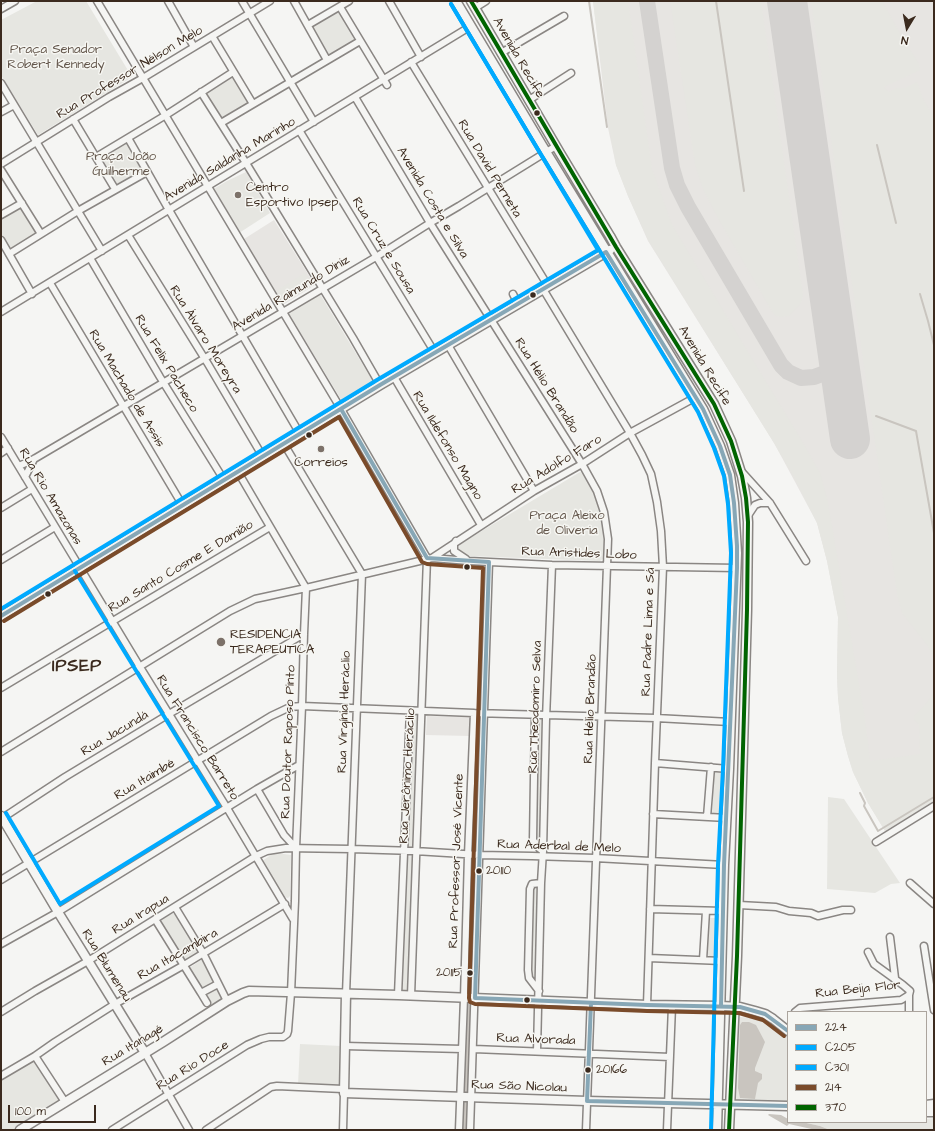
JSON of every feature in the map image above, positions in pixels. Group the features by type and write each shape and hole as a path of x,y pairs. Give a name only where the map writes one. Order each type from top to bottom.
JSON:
{"main road":[{"name":"Avenida Recife","path":"456,1 546,153 696,397 718,440 730,475 734,503 737,568 724,865 717,1130"},
{"name":"Avenida Recife","path":"473,5 616,247 714,404 731,441 740,470 748,517 748,610 739,905 729,1130"},
{"path":"1,616 341,410 394,377 407,367 435,353 463,335 545,288 574,267 616,247"},
{"name":"Rua Blumenau","path":"1,818 145,1053"},
{"name":"Rua Itanagé","path":"20,1130 227,1001 243,993 254,991 348,997 398,995 672,1006 735,1006 765,1014 787,1030"},
{"name":"Rua Virgínia Heráclio","path":"344,1091 348,997"},
{"name":"Rua São Nicolau","path":"344,1091 466,1098 730,1106"},
{"path":"730,1106 787,1106"},
{"path":"730,1106 787,1110"}],"street":[{"path":"1,10 15,1"},
{"path":"1,752 242,604 255,599 429,558 166,115 96,1"},
{"path":"168,1 194,47"},
{"path":"242,1 314,122"},
{"name":"Rua Professor Nélson Melo","path":"1,164 109,97 270,1"},
{"path":"294,1 327,60"},
{"path":"308,25 349,1"},
{"path":"389,1 404,24 421,57"},
{"path":"473,5 486,1"},
{"path":"340,6 385,82"},
{"path":"501,53 564,16"},
{"name":"Avenida Saldanha Marinho","path":"1,312 207,186 275,148 299,130 329,116 355,97 385,82 411,62 442,47 471,26"},
{"path":"212,36 253,104"},
{"path":"221,123 360,41"},
{"name":"Rua David Perneta","path":"411,62 488,189 545,288"},
{"path":"96,157 234,72"},
{"path":"529,100 571,73"},
{"path":"1,83 102,251"},
{"path":"201,92 353,338 380,385"},
{"name":"Avenida Costa e Silva","path":"355,97 430,223 491,319"},
{"path":"1,112 14,105"},
{"path":"73,119 115,189"},
{"name":"Rua Cruz e Sousa","path":"299,130 435,353"},
{"path":"128,138 300,434"},
{"name":"Avenida Raimundo Diniz","path":"19,466 34,459 376,257 556,146"},
{"path":"1,170 41,234"},
{"path":"9,254 115,189 147,172"},
{"path":"1,214 22,202"},
{"name":"Rua Álvaro Moreyra","path":"128,235 263,457"},
{"path":"1,240 32,294"},
{"name":"Rua Felix Pacheco","path":"90,258 163,382 224,480"},
{"name":"Rua Machado de Assis","path":"50,283 183,506"},
{"name":"Rua Padre Lima e Sá","path":"545,288 642,455 650,474 658,502 662,531 663,567 654,763 647,1005"},
{"path":"513,294 518,304"},
{"name":"Rua Hélio Brandão","path":"491,319 582,464 597,491 604,512 608,539 586,1130"},
{"path":"448,345 534,491"},
{"name":"Rua Ildefonso Magno","path":"394,377 481,525"},
{"name":"Rua Adolfo Faro","path":"429,558 534,491 582,464 630,433 696,397"},
{"name":"Rua Rio Amazonas","path":"1,437 80,568"},
{"path":"284,444 362,574"},
{"path":"1,453 8,448"},
{"path":"25,477 34,459"},
{"path":"740,470 770,503 806,561"},
{"path":"238,472 306,588"},
{"path":"1,508 32,489"},
{"path":"748,517 755,505 760,503 770,503"},
{"path":"1,560 55,527"},
{"name":"Rua Santo Cosme E Damião","path":"1,688 270,527"},
{"path":"456,542 454,544 454,551 469,560"},
{"name":"Rua Aristides Lobo","path":"429,558 489,562 607,566 737,568"},
{"name":"Rua Jerônimo Heráclio","path":"411,996 415,851 429,558"},
{"name":"Rua Professor José Vicente","path":"459,1130 474,1049 489,562"},
{"name":"Rua Theodomiro Selva","path":"537,1051 546,716 552,564"},
{"name":"Rua Francisco Barreto","path":"80,568 294,920"},
{"name":"Rua Virgínia Heráclio","path":"348,997 351,849 362,574"},
{"name":"Rua Doutor Raposo Pinto","path":"288,1031 295,901 306,588"},
{"name":"Rua Jacundá","path":"1,818 169,714 304,634"},
{"name":"Rua Itaimbé","path":"1,880 282,710 290,707 302,706 602,718 656,718 730,722"},
{"name":"Rua Jerônimo Heráclio","path":"398,995 410,710"},
{"name":"Rua Professor José Vicente","path":"470,1130 462,1049 474,713"},
{"name":"Rua Theodomiro Selva","path":"536,716 533,840 543,853"},
{"path":"654,763 729,769"},
{"path":"1,944 58,912 299,764"},
{"path":"708,817 711,767"},
{"path":"257,789 284,835 296,848"},
{"path":"876,842 934,806"},
{"path":"653,814 727,818"},
{"name":"Rua Aderbal de Melo","path":"296,848 415,851 468,855 543,853 596,858 724,865"},
{"name":"Rua Irapua","path":"1,1012 35,990 88,961 256,856 267,851 296,848"},
{"path":"539,991 528,973 528,962 530,889 532,884 541,883"},
{"path":"910,883 934,904"},
{"name":"Rua Itacambira","path":"1,1076 35,1056 115,1004 184,965 285,904"},
{"path":"739,905 776,907 789,911 810,913 818,916 843,910 852,910"},
{"path":"175,907 203,953 227,1001"},
{"path":"650,909 723,911"},
{"path":"703,960 706,911"},
{"path":"155,919 207,1003"},
{"path":"890,937 895,978"},
{"path":"924,946 934,1007"},
{"name":"Rua Beija Flor","path":"797,1011 800,1008 901,1000 909,995 910,991 895,978 874,964 868,952"},
{"path":"649,958 722,961"},
{"path":"201,993 218,984"},
{"path":"909,995 909,1011"},
{"path":"668,1130 672,1006"},
{"name":"Rua Rio Doce","path":"112,1130 248,1044 269,1037 283,1037 288,1031"},
{"path":"345,1046 462,1049"},
{"name":"Rua Alvorada","path":"474,1049 670,1057"},
{"name":"Rua Blumenau","path":"145,1053 189,1130"},
{"path":"35,1056 65,1102"},
{"path":"206,1130 271,1087 277,1086 344,1091"},
{"name":"Rua Virgínia Heráclio","path":"343,1130 344,1091"}],"shaded area":[{"path":"593,1 934,1 934,802 885,831 868,803 853,772 842,733 837,675 838,617 827,561 817,523 774,443 648,241 628,196 616,165 608,128"},
{"path":"274,220 315,285 283,305 244,239"},
{"path":"427,716 469,717 471,719 470,736 426,735"},
{"path":"742,1022 749,1022 756,1025 765,1042 755,1068 755,1071 762,1074 762,1079 758,1083 755,1099 740,1098 738,1088 740,1025"},
{"path":"768,1115 781,1115 787,1118 787,1123 806,1123 830,1130 816,1130 789,1124 787,1126"}],"green space":[{"name":"Praça Senador Robert Kennedy","path":"37,1 86,1 132,77 38,135 1,75 1,20"},
{"path":"593,1 628,1 652,169 672,225 820,473 828,503 865,719 870,761 920,754 919,725 914,719 914,716 934,693 934,802 885,831 868,803 853,772 842,733 837,675 838,617 827,561 817,523 795,479 774,443 648,240 628,196 616,165 609,128"},
{"path":"670,1 761,1 803,295 801,303 789,316 776,316 773,313 703,189 695,164"},
{"path":"811,1 885,1 883,3 919,64 920,70 884,87 888,92 897,88 905,88 917,82 922,97 934,118 934,657 928,646 902,613 897,594"},
{"path":"339,10 357,40 328,57 311,26"},
{"path":"234,75 251,103 222,121 204,93"},
{"name":"Praça João Guilherme","path":"128,142 145,170 115,188 98,157"},
{"path":"246,172 270,213 239,233 212,190"},
{"path":"20,200 41,232 9,251 1,237 1,211"},
{"path":"305,273 312,285 283,303 276,291"},
{"path":"320,294 374,383 342,401 289,314"},
{"name":"Praça Aleixo de Oliveria","path":"580,472 584,473 596,492 602,512 605,535 604,558 600,561 469,556 462,555 458,551 460,544"},
{"path":"411,712 419,712 414,848 407,848"},
{"path":"536,718 545,718 543,850 533,840"},
{"path":"477,721 482,721 478,849 471,849"},
{"path":"714,771 726,773 725,814 712,813"},
{"path":"828,797 844,799 900,883 891,884 875,893 827,889"},
{"path":"277,853 291,855 290,896 288,898 284,897 262,861"},
{"path":"406,857 415,857 410,992 400,991"},
{"path":"470,862 477,862 474,995 467,995"},
{"path":"537,887 539,888 538,987 530,974 533,890"},
{"path":"174,914 188,932 201,952 185,963 161,923 163,917"},
{"path":"709,918 718,918 721,920 718,958 710,958 707,953"},
{"path":"203,960 224,1000 212,1008 188,969"},
{"path":"740,1017 753,1018 767,1022 787,1036 787,1104 735,1100 738,1019"},
{"path":"300,1044 341,1046 339,1087 298,1085"},
{"path":"34,1061 38,1062 63,1103 19,1130 1,1130 1,1081"},
{"path":"934,1118 934,1130 830,1130 806,1123 927,1123 927,1119"}],"waterway":[{"path":"589,1 607,127"},
{"path":"716,1 744,191"},
{"path":"877,145 896,223"},
{"path":"920,294 934,345"},
{"path":"876,416 916,431 934,533"},
{"path":"860,793 865,803 864,806 878,831 934,797"},
{"path":"464,1130 470,1006"}],"taxiway":[{"path":"647,1 672,168 677,185 688,207 781,365 788,372 801,378 814,377 825,373 833,362 836,354 836,342"}],"runway":[{"path":"787,1 850,439"}],"transit line":[{"name":"370","path":"471,1 616,247 714,404 731,441 742,476 748,522 747,610 737,956 729,1130"},
{"name":"C205","path":"451,4 698,412 714,448 724,476 728,504 731,553 718,865 711,1130"},
{"name":"C301","path":"1,609 377,380 598,250 451,4"},
{"name":"224","path":"1,616 380,385 606,252 703,409 720,446 730,475 734,503 737,568 724,865 721,1006"},
{"name":"224","path":"341,409 427,558 489,562 475,998 740,1007 765,1014 787,1030"},
{"name":"214","path":"4,621 339,417 422,562 427,564 483,568 470,1002 475,1004 739,1013 763,1020 784,1036"},
{"name":"C301","path":"6,813 60,904 219,806 75,571"},
{"name":"224","path":"591,1003 587,1101 787,1106"}],"place":[{"name":"Centro Esportivo Ipsep","path":"238,195"},
{"name":"Correios","path":"321,449"},
{"name":"RESIDENCIA TERAPEUTICA","path":"221,642"},
{"name":"20110","path":"479,871"},
{"name":"20115","path":"470,973"},
{"name":"20166","path":"588,1070"}],"district":[{"name":"IPSEP","path":"77,667"}]}
